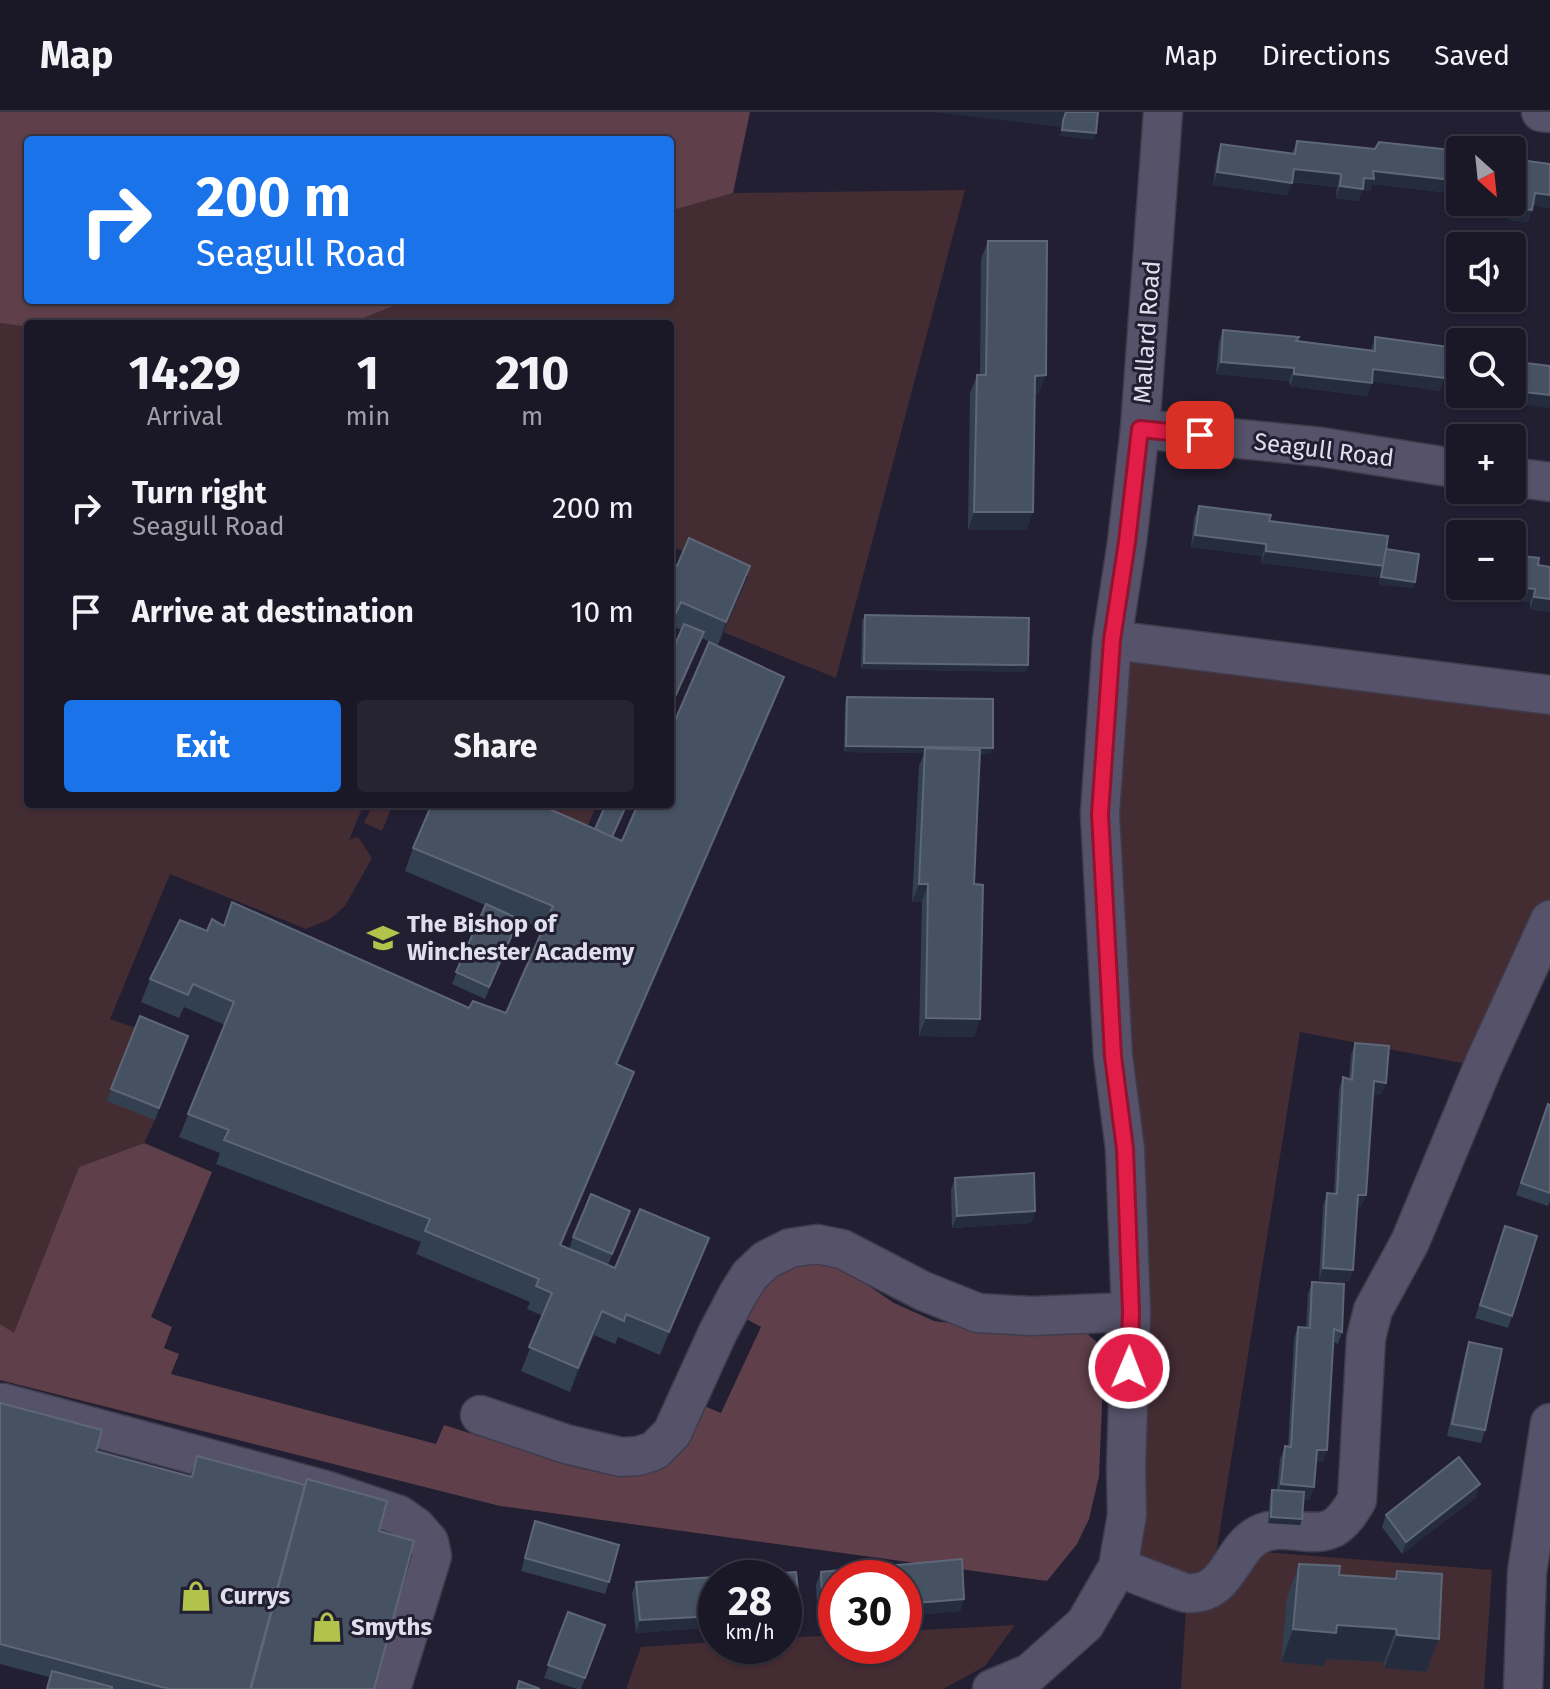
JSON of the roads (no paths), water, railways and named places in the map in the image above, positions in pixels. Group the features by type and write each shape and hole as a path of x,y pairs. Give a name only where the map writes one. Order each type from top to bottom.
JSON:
{"street":[{"name":"Mallard Road","path":"992,1689 1030,1673 1085,1624 1118,1567 1127,1515 1131,1312 1125,1149 1113,1056 1100,814 1112,640 1140,429 1163,112"},
{"path":"1541,112 1550,113"},
{"name":"Seagull Road","path":"1140,429 1321,447 1446,467"},
{"path":"1526,479 1550,482"},
{"path":"1112,640 1550,695"},
{"path":"1118,1567 1187,1593 1203,1590 1218,1583 1231,1569 1240,1550 1256,1536 1274,1529 1317,1532 1333,1528 1346,1517 1357,1500 1366,1338 1373,1310 1410,1242 1484,1064 1550,920"},
{"path":"480,1415 566,1444 621,1457 654,1451 672,1433 718,1332 750,1275 766,1260 790,1248 817,1244 842,1249 923,1291 978,1313 1031,1316 1131,1312"},
{"path":"0,1403 325,1490 399,1515 416,1527 429,1542 432,1556 391,1689"},
{"path":"1523,1689 1527,1572 1543,1511 1550,1423"}],"place":[{"name":"The Bishop of Winchester Academy","path":"383,938"},
{"name":"Currys","path":"196,1596"},
{"name":"Smyths","path":"327,1627"}]}
